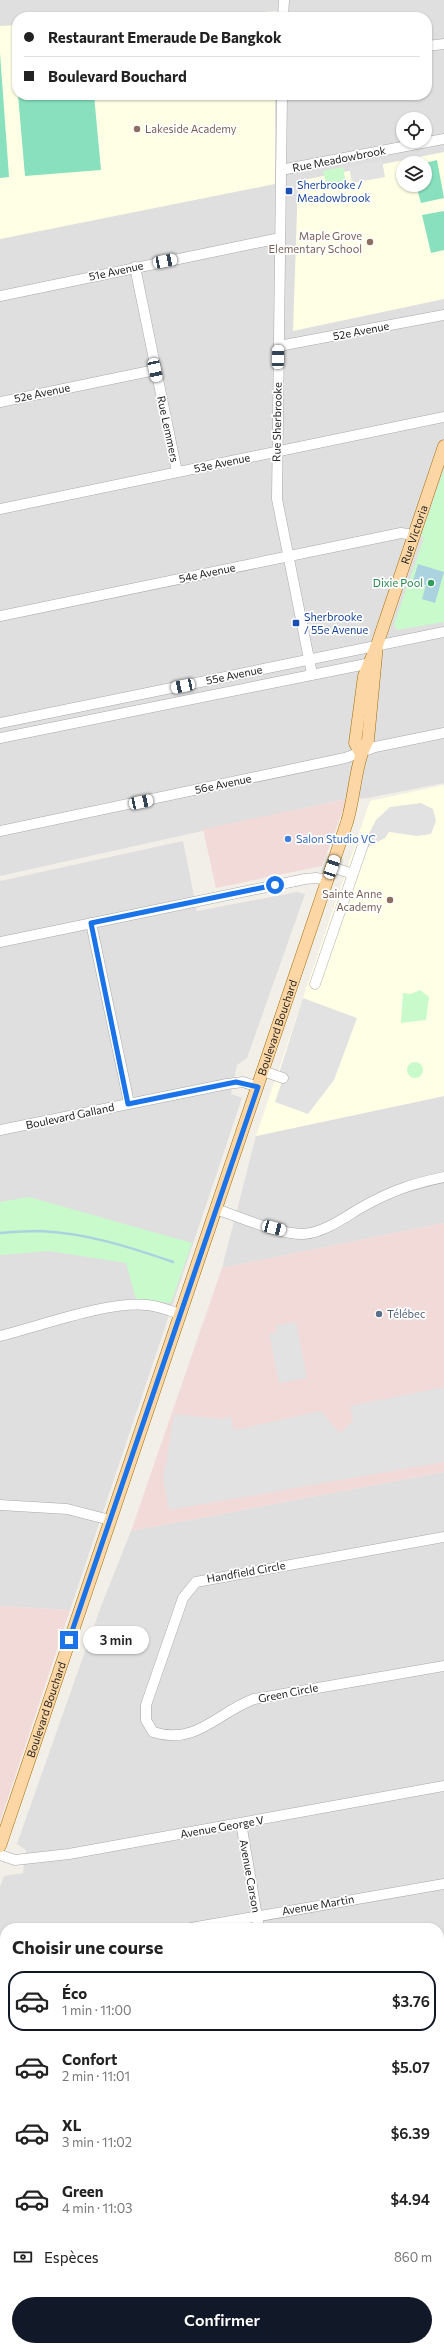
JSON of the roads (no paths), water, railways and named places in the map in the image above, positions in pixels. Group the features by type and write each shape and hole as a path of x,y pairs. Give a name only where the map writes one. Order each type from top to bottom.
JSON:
{"main road":[{"name":"Rue Victoria","path":"354,800 360,752 368,740 373,662 377,645 444,446"},
{"name":"Boulevard Bouchard","path":"0,1846 354,800"}],"street":[{"path":"283,12 284,0"},
{"path":"432,45 444,44"},
{"name":"Rue Sherbrooke","path":"282,100 277,499 312,674"},
{"name":"Rue Meadowbrook","path":"281,170 444,138"},
{"name":"51e Avenue","path":"0,296 280,238"},
{"name":"Rue Lemmers","path":"135,267 177,472"},
{"name":"52e Avenue","path":"279,346 444,315"},
{"name":"52e Avenue","path":"0,402 155,370"},
{"name":"53e Avenue","path":"0,509 444,417"},
{"name":"54e Avenue","path":"0,616 401,533 413,535"},
{"name":"55e Avenue","path":"0,723 444,632"},
{"name":"55e Avenue","path":"0,738 373,662"},
{"name":"56e Avenue","path":"0,831 341,759 382,745 444,733"},
{"path":"315,984 364,842"},
{"path":"332,867 353,874"},
{"path":"0,942 305,878 328,880"},
{"path":"91,923 128,1104"},
{"path":"263,1071 283,1078"},
{"name":"Boulevard Galland","path":"0,1130 236,1082 258,1087"},
{"path":"216,1209 268,1226 304,1234 342,1220 363,1207 410,1184 444,1177"},
{"path":"0,1336 92,1312 129,1305 155,1306 179,1314"},
{"path":"0,1505 67,1508 110,1520"},
{"name":"Handfield Circle","path":"146,1720 146,1705 183,1598 196,1582 444,1537"},
{"name":"Green Circle","path":"146,1720 153,1732 164,1736 186,1734 206,1726 242,1703 254,1699 444,1666"},
{"name":"Avenue George V","path":"0,1855 15,1860 69,1854 444,1786"},
{"name":"Avenue Carson","path":"241,1823 259,1923"},
{"name":"Avenue Martin","path":"218,1923 444,1884"}],"water":[{"name":"Dixie Pool","path":"418,564 444,572 435,603 422,599 426,585 413,581"}],"waterway":[{"path":"0,1233 25,1231 57,1232 124,1246 173,1262"}],"place":[{"name":"Lakeside Academy","path":"137,129"},
{"name":"Sherbrooke / Meadowbrook","path":"289,191"},
{"name":"Maple Grove Elementary School","path":"370,242"},
{"name":"Dixie Pool","path":"431,583"},
{"name":"Sherbrooke / 55e Avenue","path":"296,623"},
{"name":"Salon Studio VC","path":"288,839"},
{"name":"Sainte Anne Academy","path":"390,900"},
{"name":"Télébec","path":"379,1314"}]}
